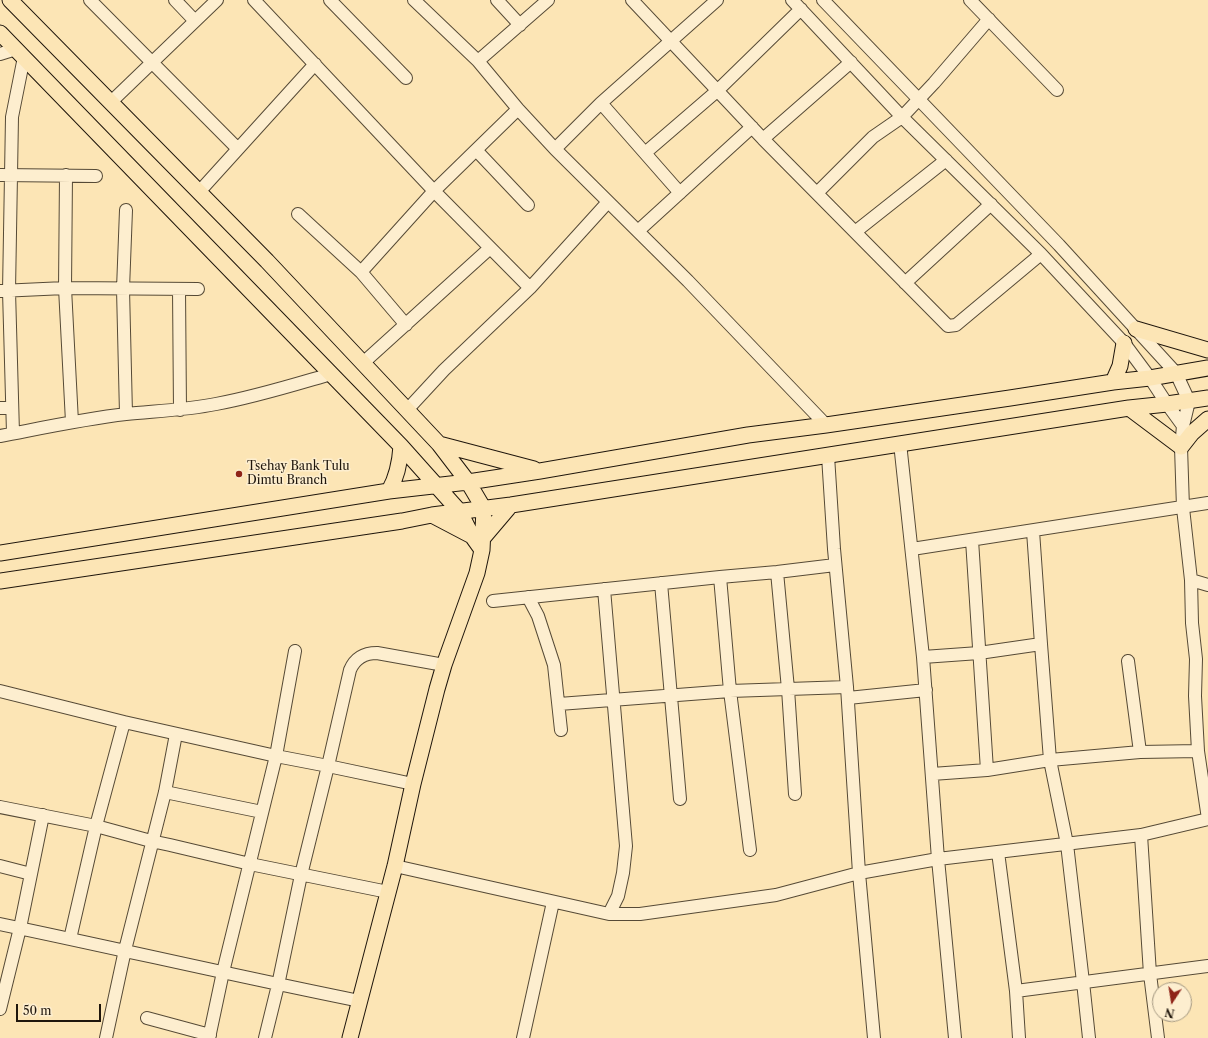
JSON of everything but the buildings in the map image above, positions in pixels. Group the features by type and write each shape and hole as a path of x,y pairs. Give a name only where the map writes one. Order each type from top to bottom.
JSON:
{"main road":[{"path":"10,0 267,261 439,444 468,482 484,509 473,585 444,665 413,784 395,866 350,1038"},
{"path":"0,33 401,446 460,512 479,541"},
{"path":"1136,329 1208,350"},
{"path":"1113,382 1120,366 1124,343"},
{"path":"0,553 389,491 468,482 540,471 748,435 1002,400 1208,368"},
{"path":"0,581 402,521 432,515 484,509 1129,408 1208,398"},
{"path":"1129,408 1181,447 1192,433 1208,419"},
{"path":"439,444 540,471"},
{"path":"389,491 394,484 397,474 400,462 401,446"},
{"path":"479,541 510,505"},
{"path":"432,515 479,541"}],"street":[{"path":"90,0 238,149"},
{"path":"175,0 195,21"},
{"path":"111,102 217,0"},
{"path":"254,0 434,191 530,288"},
{"path":"330,0 406,78"},
{"path":"414,0 478,61 518,109 555,149 688,281 826,425"},
{"path":"497,0 520,25"},
{"path":"478,61 548,0"},
{"path":"632,0 763,139 948,326 956,325 1041,254"},
{"path":"555,149 601,103 717,0"},
{"path":"792,0 902,117 1041,254 1124,343 1183,426"},
{"path":"395,866 609,914 640,914 776,895 859,873 938,859 1141,836 1208,820 1198,751 1196,696 1202,660 1192,623 1191,580 1184,508 1181,447 1183,426 1189,401 1176,373 1059,245 823,0"},
{"path":"970,0 1057,90"},
{"path":"645,153 717,90 801,9"},
{"path":"817,193 873,137 902,117 934,83 989,19"},
{"path":"0,54 20,53 5,175 4,291 13,433"},
{"path":"763,139 851,62"},
{"path":"199,192 315,64"},
{"path":"601,103 680,193"},
{"path":"361,272 434,191 518,109"},
{"path":"638,231 752,127"},
{"path":"476,150 528,205"},
{"path":"855,232 946,160"},
{"path":"5,175 96,176"},
{"path":"66,176 65,288 72,422"},
{"path":"407,410 444,370 530,288 608,202"},
{"path":"905,284 991,204"},
{"path":"126,210 124,288 126,414"},
{"path":"298,214 361,272 406,324"},
{"path":"363,363 490,248"},
{"path":"4,291 65,288 198,288"},
{"path":"179,289 180,410"},
{"path":"0,436 72,422 126,414 180,410 250,398 331,374"},
{"path":"0,408 12,408"},
{"path":"900,443 926,690 938,859 954,1038"},
{"path":"828,456 835,565 848,692 859,873 874,1038"},
{"path":"912,549 1184,508 1208,503"},
{"path":"1033,531 1050,760 1067,844 1088,1038"},
{"path":"972,540 987,770"},
{"path":"493,601 835,565"},
{"path":"777,572 788,689 795,794"},
{"path":"720,577 730,691 750,850"},
{"path":"1191,580 1208,585"},
{"path":"661,583 680,799"},
{"path":"604,589 626,846 623,873 618,896 609,914"},
{"path":"528,597 538,616 554,665 561,730"},
{"path":"923,657 979,653 1041,644"},
{"path":"148,1018 209,1037 223,972 276,756 295,650"},
{"path":"265,1038 278,985 301,875 350,670 353,663 362,656 370,653 377,653 444,665"},
{"path":"1128,661 1140,752"},
{"path":"559,704 730,691 788,689 848,692 926,690"},
{"path":"0,691 176,734 413,784"},
{"path":"70,938 96,826 124,722"},
{"path":"106,1038 125,950 164,792 176,734"},
{"path":"932,774 987,770 1050,760 1140,752 1198,751"},
{"path":"164,792 262,812"},
{"path":"0,807 96,826 151,841 250,864 388,892"},
{"path":"0,1009 3,986 20,928 43,815"},
{"path":"1141,836 1150,974 1158,1038"},
{"path":"998,852 1016,991 1019,1038"},
{"path":"0,866 31,874"},
{"path":"523,1038 553,902"},
{"path":"0,924 125,950 278,985 360,1001"},
{"path":"1016,991 1208,966"}],"place":[{"name":"Tsehay Bank Tulu Dimtu Branch","path":"239,474"}]}
